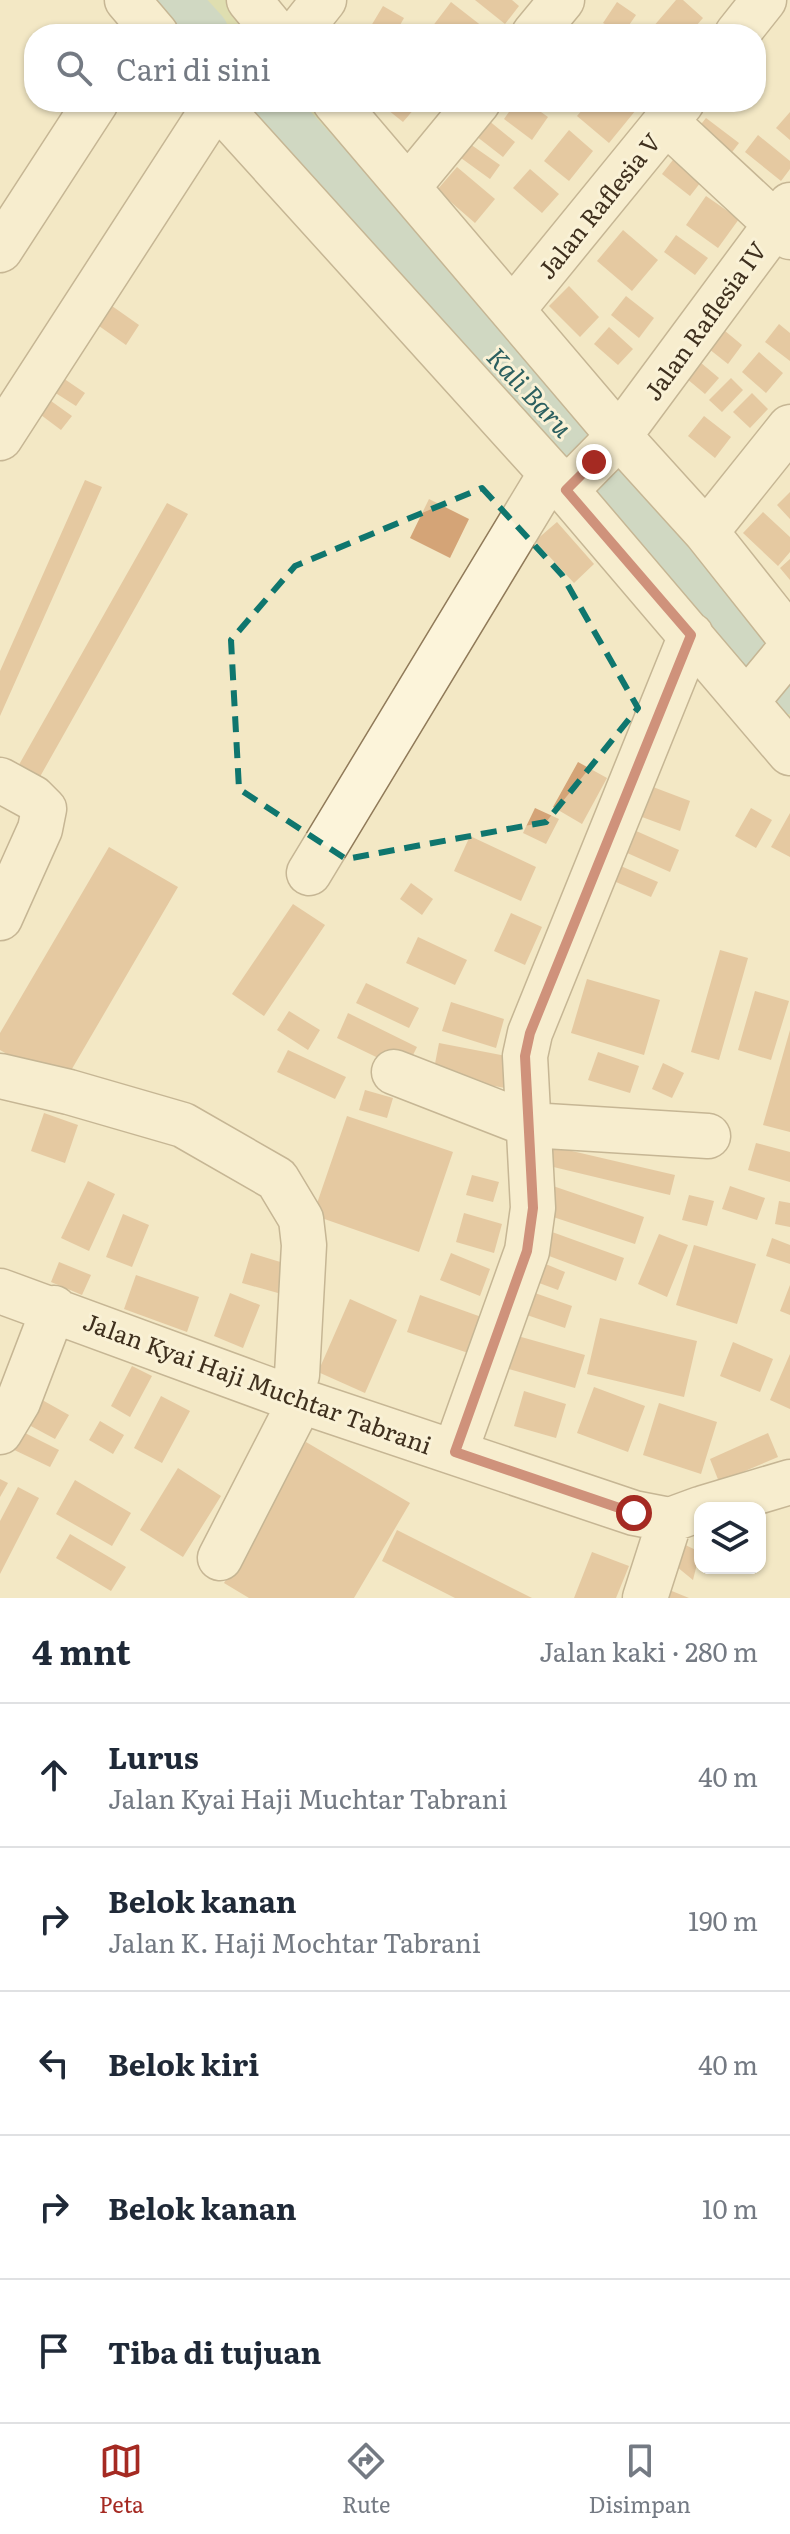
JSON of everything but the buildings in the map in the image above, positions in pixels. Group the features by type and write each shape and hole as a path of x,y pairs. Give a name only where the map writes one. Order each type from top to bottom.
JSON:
{"street":[{"path":"249,0 269,24"},
{"path":"305,24 324,0"},
{"path":"542,24 562,0"},
{"path":"745,24 764,0"},
{"path":"0,250 90,112"},
{"path":"0,438 226,112"},
{"path":"231,112 563,482 691,635 773,668"},
{"path":"344,112 514,308 613,443 706,532 773,668 790,753"},
{"path":"408,187 470,112"},
{"path":"674,112 785,222"},
{"name":"Jalan Raflesia V","path":"514,308 674,112"},
{"name":"Jalan Raflesia IV","path":"309,873 563,482 613,443 785,222"},
{"path":"706,532 790,427"},
{"path":"455,1452 527,1251 533,1208 525,1056 530,1033 691,635"},
{"path":"0,780 33,798 44,809 40,829 0,918"},
{"path":"394,1072 530,1125 708,1136"},
{"path":"0,1076 183,1125 277,1179 301,1219 304,1245 295,1398 220,1558"},
{"name":"Jalan Kyai Haji Muchtar Tabrani","path":"0,1291 54,1308 295,1398 634,1513 691,1512 790,1482"},
{"path":"0,1432 18,1402 54,1308"},
{"path":"645,1598 691,1512"}],"highlighted area":[{"path":"482,488 562,575 638,708 546,822 346,859 239,789 231,640 295,566"}],"green space":[{"path":"127,0 240,0 260,24 147,24"},
{"path":"224,112 335,112 790,649 790,753"}],"waterway":[{"name":"Kali Baru","path":"171,0 193,24"},
{"name":"Kali Baru","path":"274,112 615,482 790,687"}],"route":[{"path":"594,462 566,490 691,635 530,1033 525,1056 533,1208 527,1251 515,1293 455,1452 634,1513"}]}
